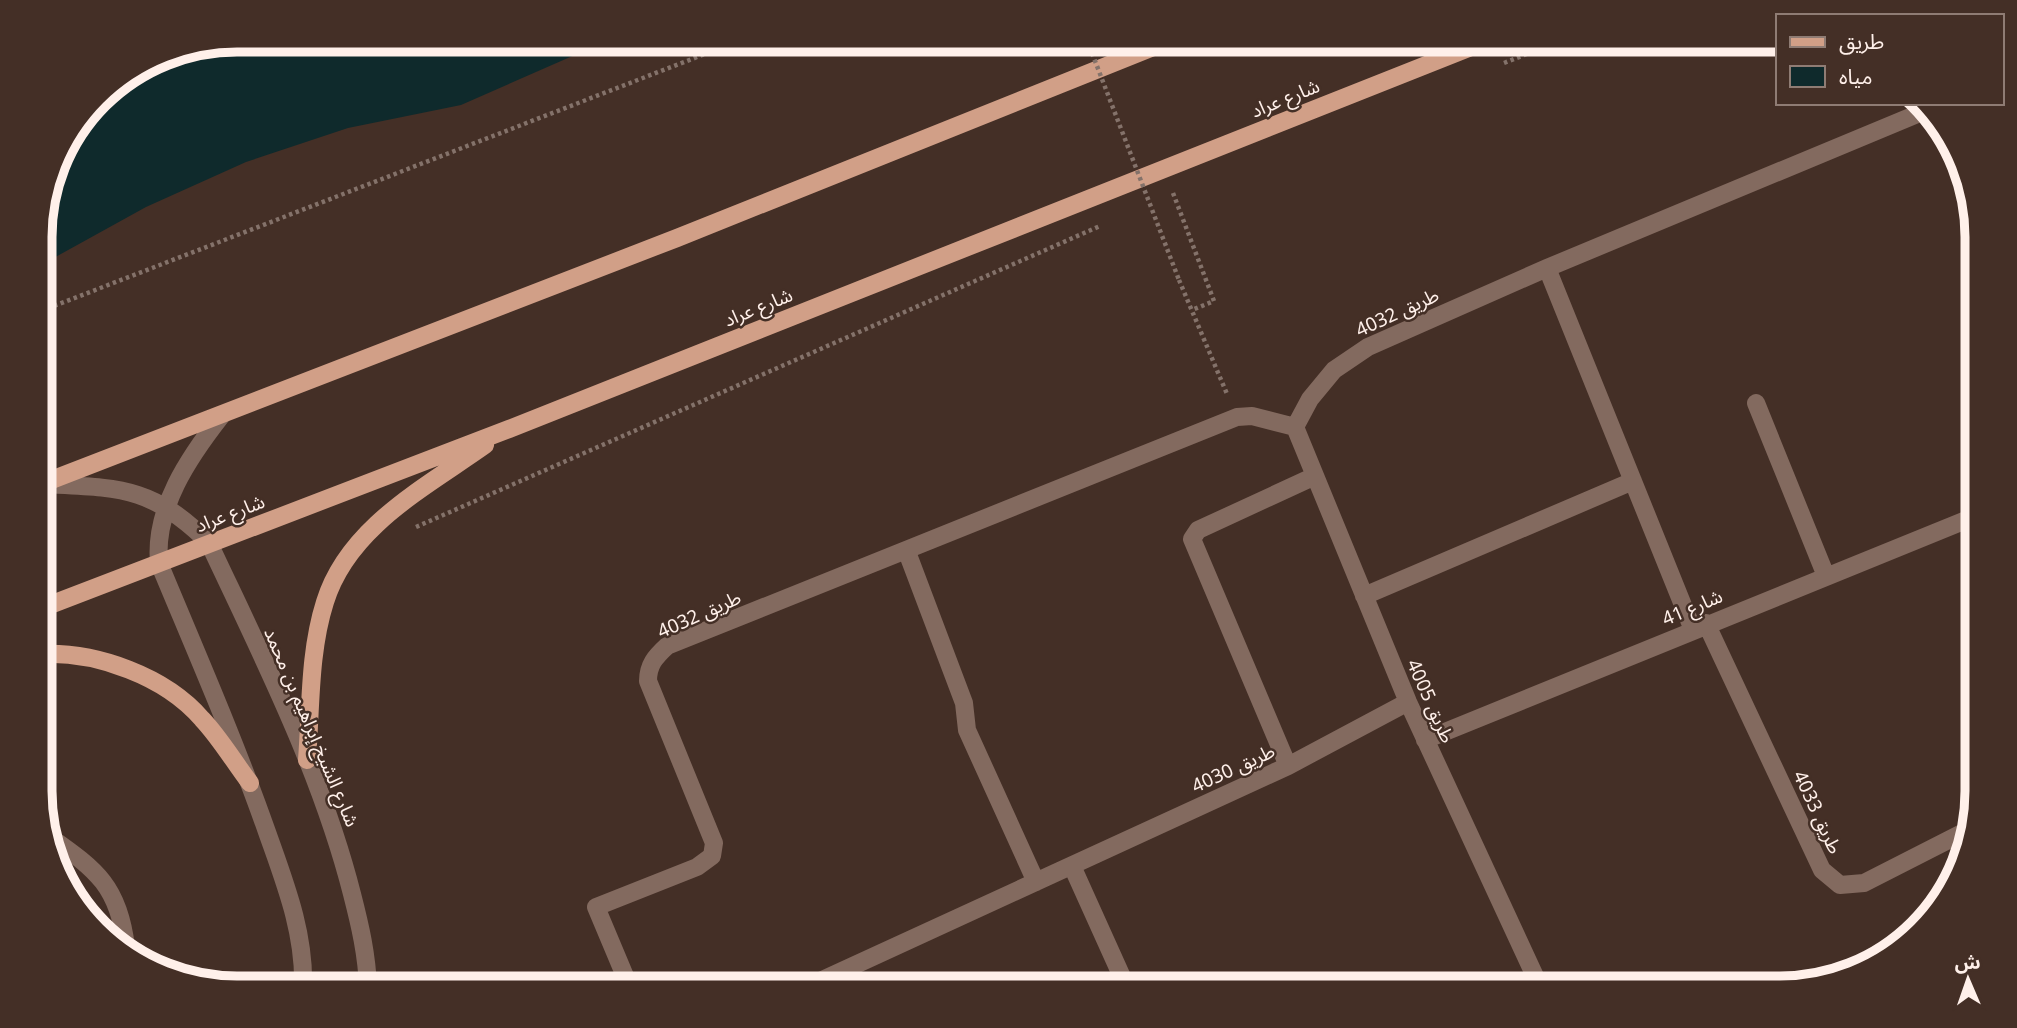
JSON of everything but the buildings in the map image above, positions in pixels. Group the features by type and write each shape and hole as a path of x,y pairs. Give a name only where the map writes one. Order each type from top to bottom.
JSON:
{"main road":[{"path":"53,480 677,238 1140,52"},
{"name":"شارع عراد","path":"52,604 509,429 1458,52"},
{"path":"307,760 314,653 325,600 347,558 368,532 394,509 509,429"},
{"path":"52,655 96,660 134,672 170,692 201,717 250,783"}],"street":[{"name":"طريق 4032","path":"625,976 596,907 697,867 712,856 714,843 648,681 651,662 667,646 1237,417 1252,416 1295,427 1310,399 1334,370 1368,347 1548,268 1917,114"},
{"name":"طريق 4033","path":"1548,268 1633,481 1699,627 1822,870 1840,885 1864,883 1959,835"},
{"path":"1756,403 1826,576"},
{"path":"222,415 200,443 167,506 157,545 159,563 250,783 291,899 304,960 303,976"},
{"name":"طريق 4005","path":"1295,427 1408,702 1534,975"},
{"path":"1288,766 1192,539 1198,530 1315,476"},
{"path":"1364,596 1633,481"},
{"name":"شارع الشيخ إبراهيم بن محمد","path":"53,485 125,489 167,506 209,543 307,760 341,849 367,955 368,976"},
{"name":"شارع 41","path":"1425,740 1965,520"},
{"path":"907,551 964,703 967,730 1036,882"},
{"name":"طريق 4030","path":"832,976 1288,766 1408,702"},
{"path":"61,844 90,864 108,885 118,907 124,936"},
{"path":"1072,866 1121,975"}],"path":[{"path":"1092,52 1178,280 1237,417"},
{"path":"1497,66 1532,52"},
{"path":"53,306 708,53"},
{"path":"1147,205 1186,188"},
{"path":"1173,193 1214,301 1192,310"},
{"path":"410,530 1109,221"}],"water":[{"path":"225,53 580,53 461,105 348,128 246,162 146,207 53,258 54,213 59,189 77,145 115,98 155,72 178,62"}]}
